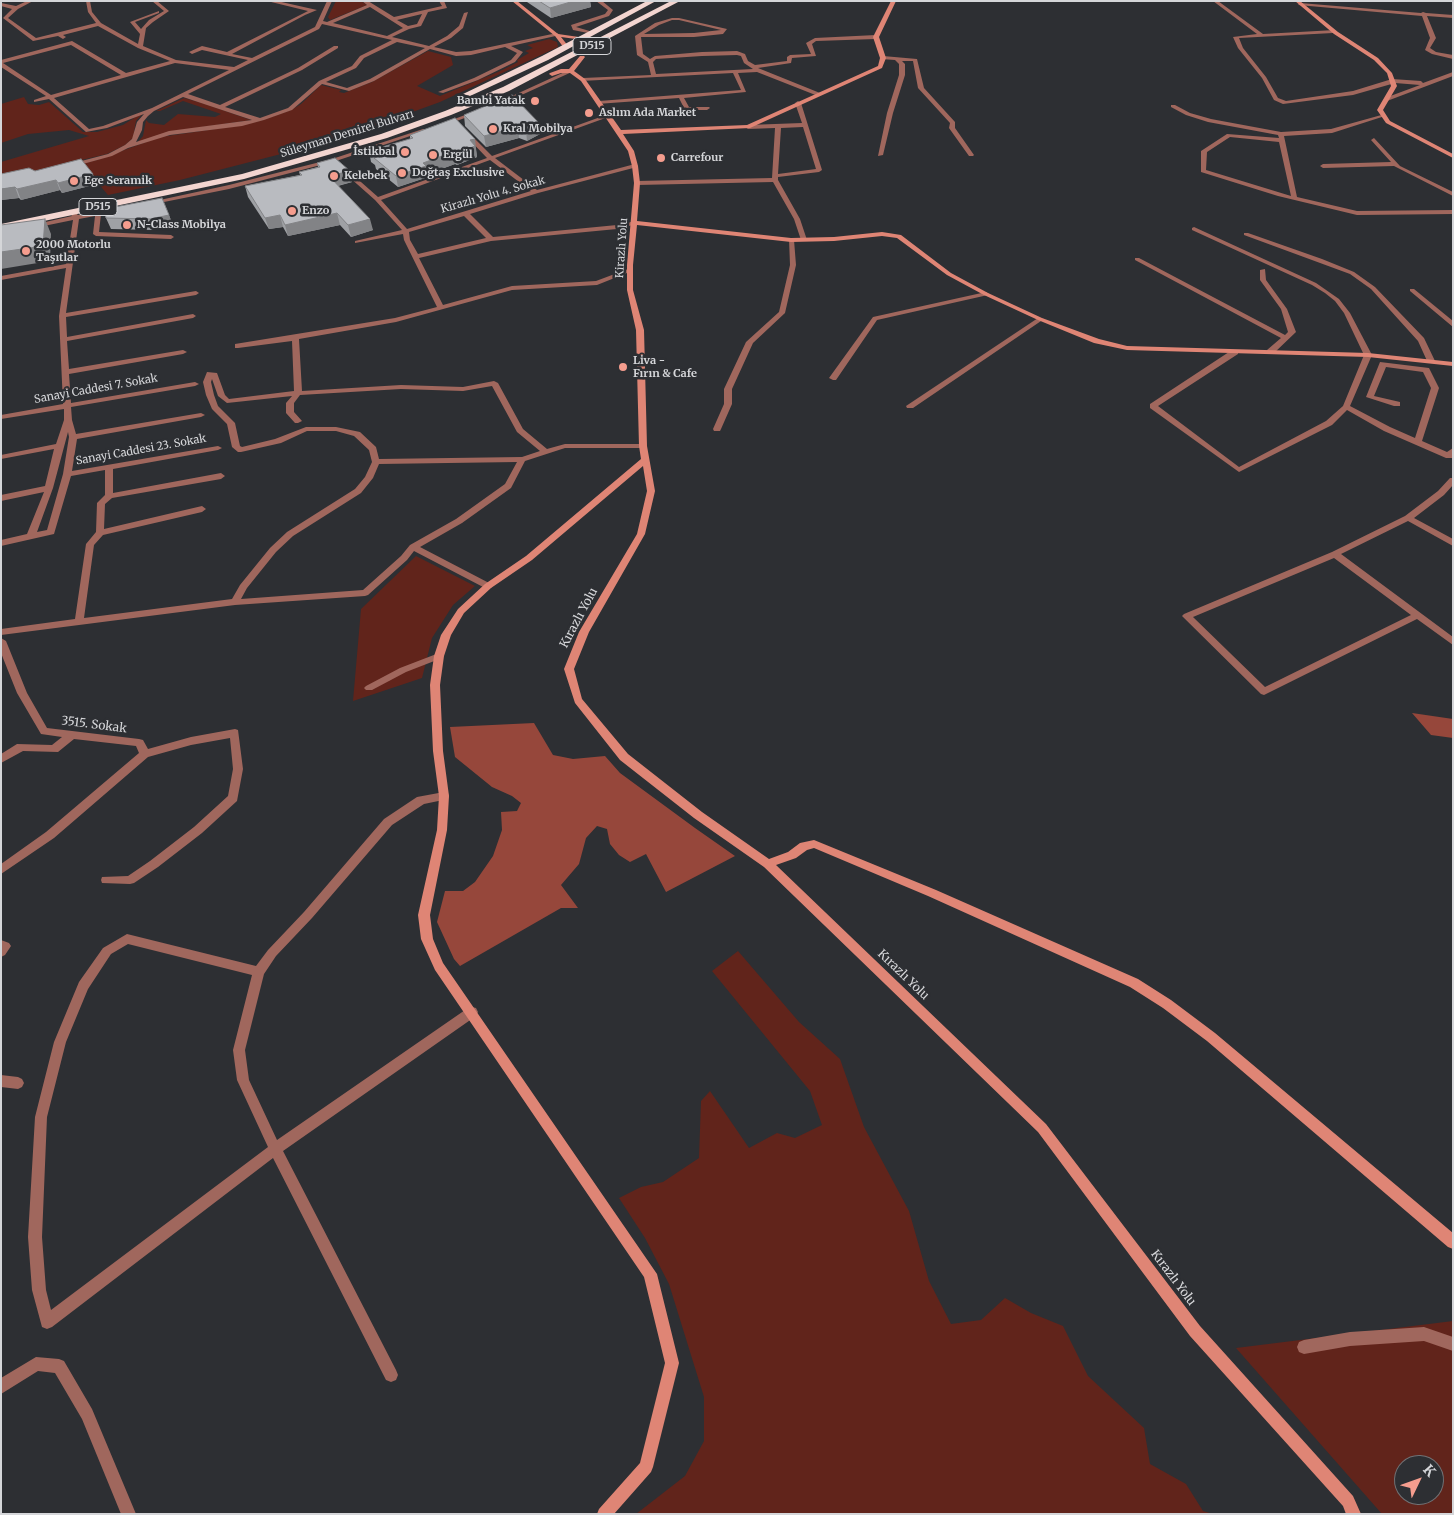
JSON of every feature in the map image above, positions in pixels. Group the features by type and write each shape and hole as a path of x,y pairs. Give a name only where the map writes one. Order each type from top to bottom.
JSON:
{"highway":[{"path":"459,98 587,36 644,1"},
{"path":"616,19 653,1"},
{"name":"Süleyman Demirel Bulvarı","path":"503,87 666,1"},
{"name":"Süleyman Demirel Bulvarı","path":"1,227 97,210 192,185 351,140 442,110 503,87 677,1"},
{"path":"192,185 243,179 294,166 453,118 552,74 688,1"},
{"path":"192,185 346,139 435,108"},
{"name":"Süleyman Demirel Bulvarı","path":"1,219 192,185"}],"street":[{"path":"31,1 16,8 5,18 35,40 99,24"},
{"path":"88,1 90,12 99,24 140,47 175,61 235,69"},
{"path":"154,1 166,10"},
{"path":"269,1 306,10 315,10"},
{"path":"364,1 407,28"},
{"path":"393,19 446,7 440,1"},
{"path":"514,1 557,35 566,47"},
{"path":"587,36 573,26 607,14 611,10 598,1"},
{"path":"748,127 818,94 880,68 883,58 876,37 894,1"},
{"path":"1215,1 1261,36"},
{"path":"1299,2 1453,17"},
{"path":"1299,2 1333,31 1376,59 1389,73 1394,86 1380,110 1388,122 1453,156"},
{"path":"228,54 303,14 329,3"},
{"path":"324,23 329,3"},
{"path":"1,4 16,8"},
{"path":"128,146 135,140 140,130 140,122 146,115 157,108 324,23 371,5"},
{"path":"140,47 143,31 151,21 166,10"},
{"path":"143,31 132,22 166,10"},
{"path":"387,38 407,28 419,25 426,11"},
{"path":"321,82 347,90 372,80 430,48 461,27 466,13"},
{"path":"1423,13 1433,38 1427,49 1434,53 1453,57"},
{"path":"672,19 724,29 723,32 694,35 638,36 657,24 672,19"},
{"path":"324,23 456,54 557,35 587,36"},
{"path":"1333,31 1236,37 1241,48 1264,78 1276,99 1285,102 1354,93 1393,81 1427,83"},
{"path":"59,34 125,74"},
{"path":"638,36 640,55 650,61 654,76"},
{"path":"583,80 735,72 756,69 789,62 790,57 814,55 808,43 815,40 876,37"},
{"path":"67,166 98,159 128,146 169,133 258,120 290,109 321,82 354,68 362,57 396,40"},
{"path":"1,63 72,43"},
{"path":"441,92 476,79 513,61 520,52 506,46"},
{"path":"221,108 300,69 336,47"},
{"path":"192,52 202,48 252,60"},
{"path":"650,61 656,58 737,53 743,55 746,62 756,69 818,94"},
{"path":"492,106 571,71 582,57"},
{"path":"883,58 915,60 922,88 953,123 952,128 971,155"},
{"path":"880,155 902,75 902,64 897,59"},
{"path":"36,101 175,61"},
{"path":"1,63 50,97 88,131 105,127 147,109 157,108"},
{"path":"552,74 560,71 571,71"},
{"name":"Kirazlı Yolu","path":"571,71 583,80 620,132 631,151 635,166 638,183 630,290 640,330 643,446"},
{"path":"599,103 744,91 735,72"},
{"path":"1387,99 1453,74"},
{"path":"184,95 258,120"},
{"path":"681,96 687,109 707,108"},
{"path":"638,183 775,178 819,170 798,103"},
{"path":"1173,106 1188,114 1210,121 1281,137"},
{"path":"437,126 453,118 484,109"},
{"path":"1383,115 1332,131 1281,137 1229,134 1204,151 1203,170 1227,179 1357,212 1453,212"},
{"path":"377,199 608,116"},
{"path":"453,118 486,155 536,192"},
{"path":"620,132 805,126"},
{"path":"778,127 775,178 797,219 804,240"},
{"path":"171,237 96,234 97,210 229,187 334,160 429,129"},
{"path":"1281,137 1294,197"},
{"path":"1374,140 1398,167 1453,194"},
{"path":"334,160 377,199 406,231 415,256 442,308"},
{"path":"1324,166 1395,164"},
{"name":"Kirazlı Yolu 4. Sokak","path":"357,242 406,231 536,192 635,166"},
{"path":"465,213 491,239"},
{"path":"1,232 74,215 62,316 68,420 73,437 66,474 51,532 1,543"},
{"path":"415,256 491,239 617,227 635,223 791,240 882,234 899,236 949,274 986,294 1040,319 1097,341 1127,348 1368,355 1453,364"},
{"path":"1194,229 1314,284 1327,292 1337,300 1347,313 1368,355 1346,407 1329,424 1239,470 1153,406 1235,352"},
{"path":"1246,234 1352,273 1372,288 1421,340 1431,361"},
{"path":"717,429 728,404 728,389 750,342 782,313 793,265 791,240"},
{"path":"1136,258 1286,338"},
{"path":"1,278 68,265"},
{"path":"238,346 396,320 512,288 597,283 630,270"},
{"path":"1263,270 1263,280 1284,309 1292,332 1270,352"},
{"path":"1412,290 1453,325"},
{"path":"62,316 196,293"},
{"path":"833,378 874,318 986,294"},
{"path":"64,340 193,316"},
{"path":"910,406 1040,319"},
{"path":"295,338 298,393 290,403 290,413 298,421"},
{"path":"65,372 183,352"},
{"path":"1397,404 1370,397 1383,364 1426,370 1435,388 1418,442"},
{"path":"235,602 243,587 273,550 290,534 358,491 368,478 376,462 373,449 357,434 336,429 306,429 278,441 241,450 236,447 231,422 215,407 210,395 208,375 213,374 222,396 227,400 298,393 401,387 462,390 494,383 520,430 546,452"},
{"name":"Sanayi Caddesi 7. Sokak","path":"1,417 195,384"},
{"path":"1346,407 1449,456 1453,450"},
{"path":"73,437 202,415"},
{"path":"31,536 48,488 68,420"},
{"path":"1,457 59,446"},
{"path":"376,462 522,459 565,446 643,446"},
{"name":"Kırazlı Yolu","path":"643,446 651,491 641,534 584,632 569,669 578,700 624,757 698,815 768,864 1042,1128 1195,1331 1348,1501 1354,1514"},
{"name":"Sanayi Caddesi 23. Sokak","path":"66,474 218,448"},
{"path":"1,632 235,602 365,593 404,558 414,546 459,521 508,486 522,459"},
{"path":"604,1514 646,1467 672,1363 650,1274 439,966 427,939 424,915 442,830 444,796 438,751 436,685 439,656 446,635 462,611 488,586 529,558 646,459"},
{"path":"109,468 109,496"},
{"path":"100,533 101,503 109,496 221,476"},
{"path":"1418,615 1264,692 1187,616 1335,554 1408,518 1441,493 1453,480"},
{"path":"1,498 48,488"},
{"path":"78,621 90,544 100,533 202,509"},
{"path":"1408,518 1453,543"},
{"path":"414,546 488,586"},
{"path":"1335,554 1453,642"},
{"name":"3515. Sokak","path":"1,642 22,693 44,731 139,743 145,754"},
{"path":"369,688 403,670 439,656"},
{"path":"1,870 50,835 145,754 191,741 235,733 238,769 233,798 198,830 130,880 106,880"},
{"path":"1,759 20,747 54,749 72,735"},
{"path":"391,1375 274,1149 244,1080 239,1050 259,972 272,953 308,915 388,822 421,800 444,796"},
{"path":"768,864 792,855 804,846 814,844 1134,982 1211,1037 1453,1242"},
{"path":"259,972 127,939 107,951 83,986 60,1042 41,1117 35,1237 39,1290 47,1322 274,1149 472,1012"},
{"path":"1,944 5,946 1,952"},
{"path":"1,1081 18,1083"},
{"path":"1304,1346 1350,1339 1424,1334 1453,1344"},
{"path":"1,1387 36,1364 59,1366 87,1414 129,1514"}],"shaded area":[{"path":"336,1 361,1 367,5 330,20 328,17"},
{"path":"549,39 557,42 558,47 440,102 374,126 281,154 180,180 108,195 86,169 68,167 97,160 160,137 243,125 263,120 291,110 301,104 321,85 341,90 339,92 344,93 372,82 428,51 451,57 453,65 417,86 440,96 518,62 517,60 529,53 525,51 533,48 527,45"},
{"path":"24,97 28,104 39,105 49,102 83,132 97,132 123,125 145,111 136,121 133,138 125,145 107,154 1,179 1,162 89,136 69,130 28,134 1,143 1,104"},
{"path":"184,98 251,120 176,131 137,143 143,136 146,120 149,123 164,125 178,114 215,117 221,114 183,101 156,111"},
{"path":"416,556 475,586 453,605 432,638 422,678 353,701 361,609"},
{"path":"1412,713 1453,719 1453,738 1431,735"},
{"path":"534,723 553,755 573,759 605,756 620,773 735,856 666,892 646,854 630,862 619,855 610,844 607,829 597,826 586,838 579,864 561,885 578,908 561,908 460,966 454,959 437,922 445,891 463,891 475,882 493,856 502,830 501,812 517,811 521,803 512,796 492,787 455,757 450,727"},
{"path":"738,951 799,1022 840,1059 864,1127 909,1211 929,1281 951,1324 981,1320 1005,1298 1031,1313 1063,1326 1088,1376 1144,1428 1150,1464 1186,1484 1203,1511 1213,1514 636,1514 685,1476 704,1441 704,1397 669,1284 645,1238 619,1198 641,1187 663,1182 699,1158 701,1101 710,1091 749,1148 777,1133 795,1138 822,1125 810,1091 712,971"},
{"path":"1453,1321 1453,1514 1382,1514 1236,1348"}],"building":[{"path":"539,1 574,1 550,8"},
{"path":"512,95 539,123 526,130 518,127 484,136 464,115"},
{"path":"455,118 475,139 470,140 475,146 423,163 426,166 396,176 374,158 377,157 369,151 413,138 410,135"},
{"path":"335,158 350,171 329,176 370,219 348,225 337,213 285,225 280,215 265,218 245,186 302,175 299,172 320,167 317,163"},
{"path":"81,159 93,174 58,183 56,180 17,189 15,187 1,189 1,174 29,168 35,171"},
{"path":"162,198 169,215 150,219 106,218 104,209"},
{"path":"45,219 43,246 1,252 1,225"}],"place":[{"name":"Bambi Yatak","path":"535,101"},
{"name":"Aslım Ada Market","path":"589,113"},
{"name":"Kral Mobilya","path":"493,129"},
{"name":"İstikbal","path":"405,152"},
{"name":"Ergül","path":"433,155"},
{"name":"Carrefour","path":"661,158"},
{"name":"Doğtaş Exclusive","path":"402,173"},
{"name":"Kelebek","path":"334,176"},
{"name":"Ege Seramik","path":"74,181"},
{"name":"Enzo","path":"292,211"},
{"name":"N-Class Mobilya","path":"127,225"},
{"name":"2000 Motorlu Taşıtlar","path":"26,251"},
{"name":"Liva - Fırın & Cafe","path":"623,367"}]}
